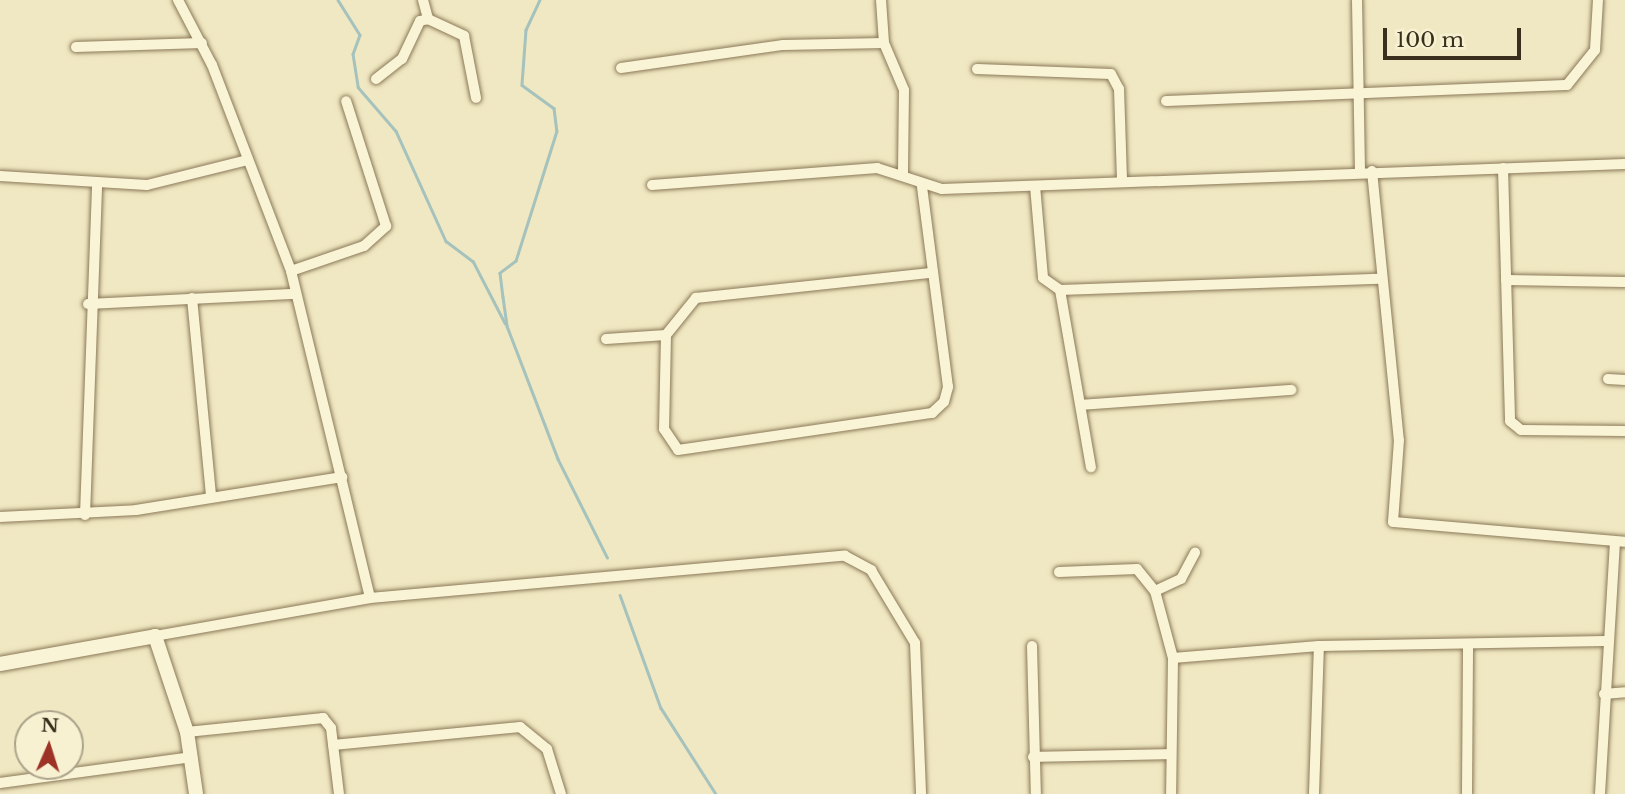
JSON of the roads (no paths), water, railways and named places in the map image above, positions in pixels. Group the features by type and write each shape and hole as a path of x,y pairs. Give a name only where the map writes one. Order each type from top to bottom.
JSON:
{"street":[{"path":"178,0 202,43 244,161 291,271 370,598"},
{"path":"423,0 428,19"},
{"path":"881,0 884,43 904,90 903,175"},
{"path":"1357,0 1357,97 1399,440 1394,522 1620,543 1605,641 1600,794"},
{"path":"1166,101 1357,97 1567,85 1595,50 1598,0"},
{"path":"376,79 402,58 415,28 428,19 456,26 464,36 477,98"},
{"path":"76,47 202,43"},
{"path":"621,68 783,44 884,43"},
{"path":"977,69 1111,74 1119,89 1122,180"},
{"path":"291,271 364,246 386,226 346,102"},
{"path":"0,176 97,185 165,183 244,161"},
{"path":"652,185 877,168 903,175 922,186 1035,187 1122,180 1625,164"},
{"path":"1503,168 1514,427 1625,432"},
{"path":"85,515 89,304 97,185"},
{"path":"922,186 931,273 948,387 944,402 932,413 678,450 664,429 666,335 696,298 931,273"},
{"path":"1035,187 1043,278 1060,290 1379,279"},
{"path":"1506,280 1625,282"},
{"path":"1060,290 1091,467"},
{"path":"89,304 296,294"},
{"path":"192,298 211,497"},
{"path":"606,339 666,335"},
{"path":"1608,379 1625,380"},
{"path":"1080,405 1291,390"},
{"path":"0,517 85,515 342,477"},
{"path":"1155,591 1181,579 1195,553"},
{"path":"0,664 370,598 845,556 871,570 915,643 921,794"},
{"path":"1059,572 1137,569 1155,591 1173,659 1171,794"},
{"path":"155,636 187,732 196,794"},
{"path":"1173,659 1319,646 1605,641"},
{"path":"1467,794 1468,644"},
{"path":"1032,646 1036,794"},
{"path":"1314,794 1319,646"},
{"path":"1604,694 1625,692"},
{"path":"187,732 305,716 323,718 333,745 339,794"},
{"path":"333,745 520,727 547,748 561,794"},
{"path":"1033,757 1171,754"},
{"path":"0,783 192,757"}],"waterway":[{"path":"338,0 360,35 353,54 358,87 396,131 446,241 473,261 505,323"},
{"path":"540,0 526,30 522,85 554,108 557,131 516,261 500,273 507,326 558,459 607,557"},
{"path":"620,595 661,708 716,794"}]}
